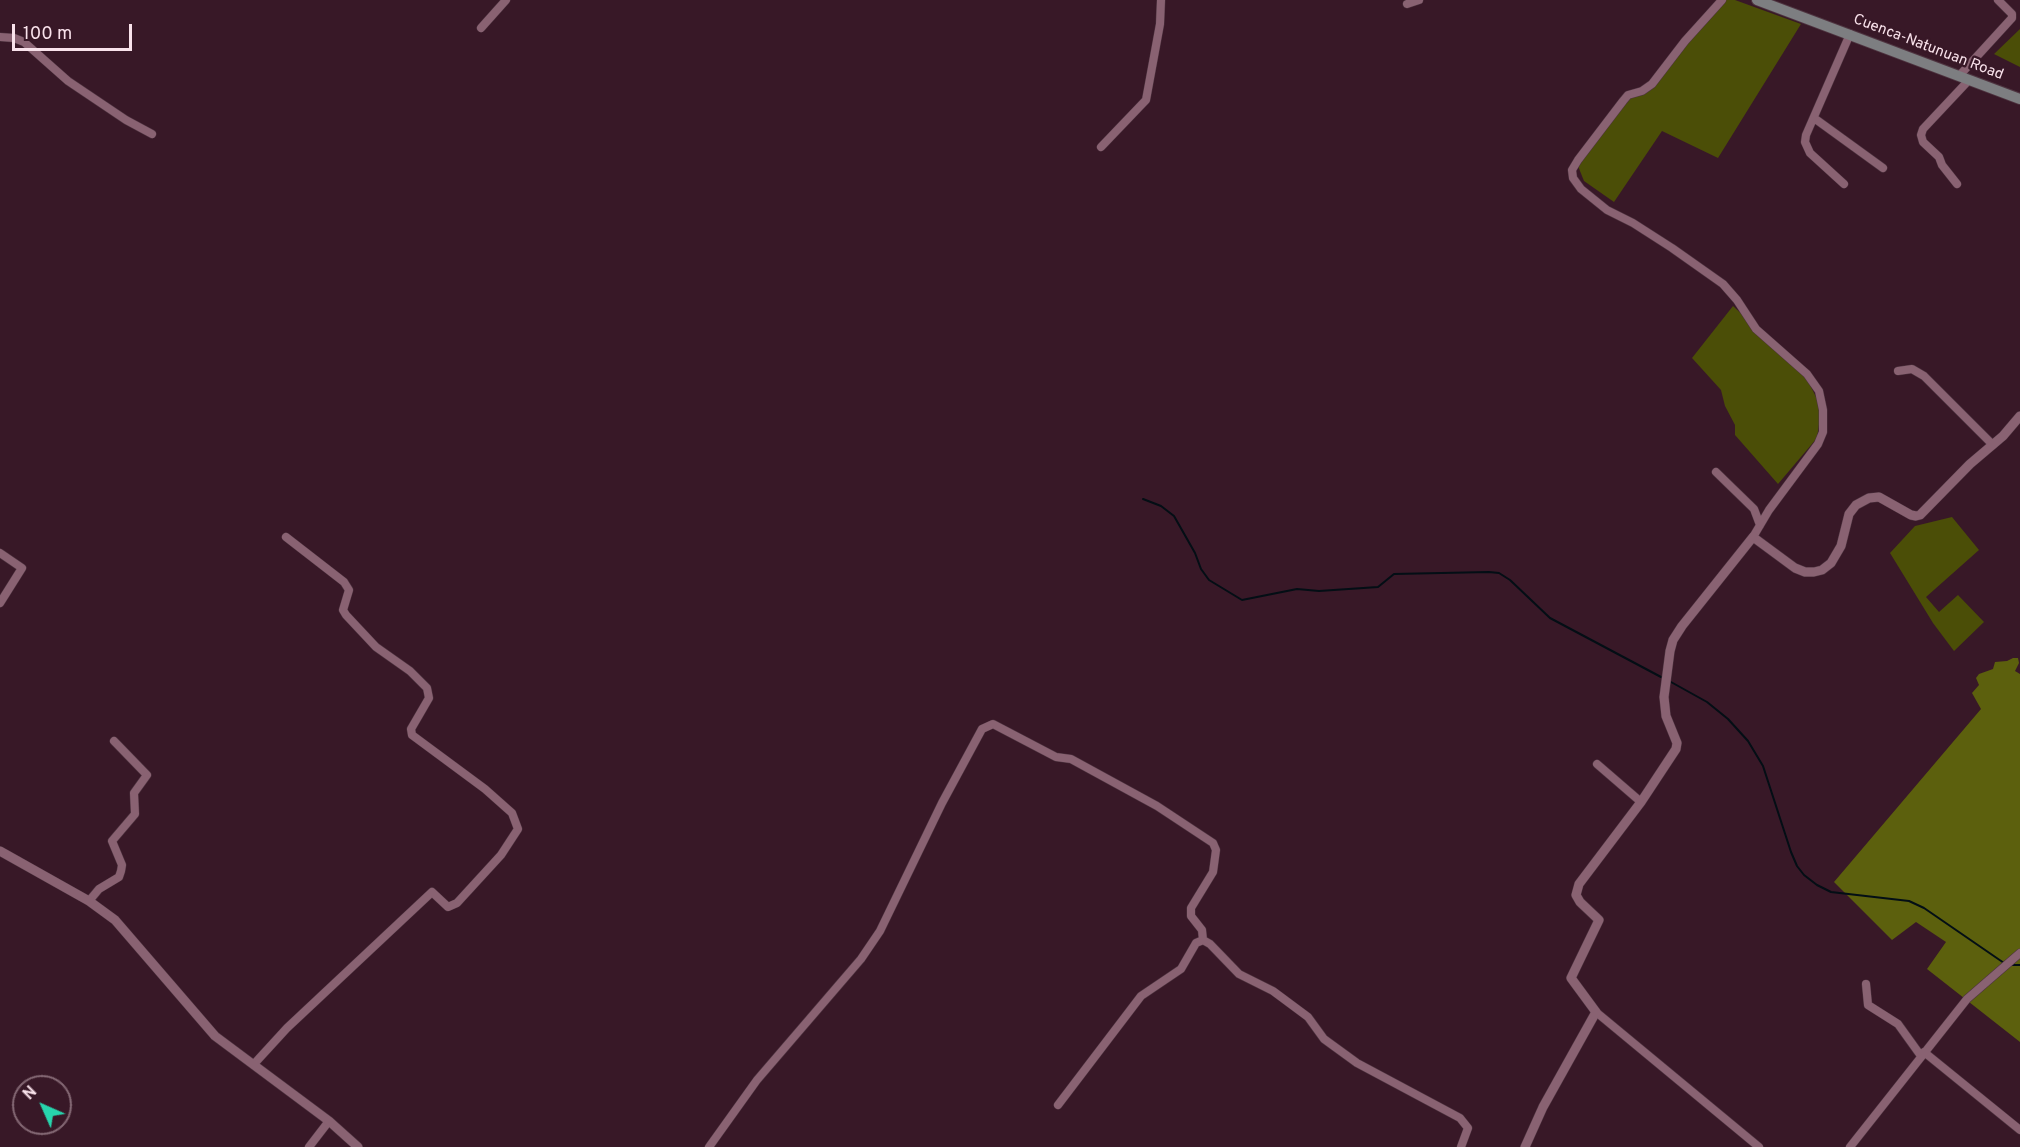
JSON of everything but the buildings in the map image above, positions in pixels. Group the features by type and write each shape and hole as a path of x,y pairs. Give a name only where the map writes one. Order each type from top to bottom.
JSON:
{"main road":[{"name":"Cuenca-Natunuan Road","path":"1757,0 2020,99"}],"street":[{"path":"481,28 506,0"},
{"path":"1101,147 1146,100 1160,24 1161,0"},
{"path":"1407,4 1419,0"},
{"path":"1722,0 1685,40 1652,84 1642,91 1628,95 1578,160 1572,170 1573,178 1581,189 1607,210 1672,248 1723,285 1737,300 1756,329 1807,374 1819,391 1823,410 1822,432 1818,444 1753,537 1673,640 1664,707 1677,743 1676,749 1641,802 1579,884 1576,895 1599,920 1571,978 1596,1012 1759,1147"},
{"path":"1957,184 1942,165 1939,157 1923,142 1921,135 1923,129 2012,18 2012,14 1998,0"},
{"path":"1844,184 1822,166 1807,148 1806,135 1850,34"},
{"path":"0,38 14,38 24,42 68,81 126,120 152,134"},
{"path":"1814,118 1883,168"},
{"path":"1898,370 1912,369 1924,376 1993,445"},
{"path":"1753,537 1795,568 1805,572 1822,570 1831,563 1841,546 1849,514 1856,506 1869,498 1879,497 1911,515 1920,515 2020,416"},
{"path":"1716,472 1754,508 1760,525"},
{"path":"254,1064 296,1020 432,892 448,907 457,903 501,855 518,829 513,813 485,789 412,735 411,729 429,698 427,688 410,671 376,647 346,615 343,609 349,590 345,582 286,537"},
{"path":"0,552 22,568 0,603"},
{"path":"709,1147 757,1080 867,950 880,931 942,803 982,729 993,724 1056,757 1071,759 1157,806 1212,843 1216,850 1213,872 1191,908 1191,916 1202,930 1203,940"},
{"path":"89,901 99,889 119,877 122,871 122,865 112,841 135,814 134,793 147,776 114,741"},
{"path":"1597,764 1641,802"},
{"path":"0,851 89,901 115,920 215,1036 329,1121 358,1147"},
{"path":"1058,1105 1141,996 1181,969 1196,943 1203,940"},
{"path":"1203,940 1210,944 1239,974 1273,991 1308,1017 1324,1039 1358,1063 1460,1118 1468,1128 1461,1147"},
{"path":"1850,1147 1966,999 2020,953"},
{"path":"1866,984 1869,1005 1898,1024 1922,1054 2020,1130"},
{"path":"1525,1147 1543,1107 1596,1012"},
{"path":"309,1147 329,1121"}],"shaded area":[{"path":"1720,0 1735,0 1801,24 1718,158 1662,131 1614,202 1584,181 1578,166 1629,95 1645,93"},
{"path":"2020,29 2020,67 1994,54"},
{"path":"1733,306 1803,371 1818,401 1820,418 1817,438 1778,484 1735,435 1735,425 1725,406 1721,390 1692,358"},
{"path":"1952,517 1979,550 1926,597 1939,612 1958,595 1984,622 1954,651 1933,623 1890,553 1915,526"},
{"path":"2018,658 2019,663 2015,671 2020,674 2020,1042 1927,969 1946,942 1916,922 1892,940 1834,882 1981,709 1972,693 1979,685 1976,678 1979,674 1993,669 1995,662"}],"waterway":[{"path":"1143,499 1161,506 1174,516 1209,580 1242,600 1297,589 1319,591 1378,587 1394,574 1499,573 1510,580 1550,618 1661,677"},
{"path":"1671,682 1707,702 1728,719 1748,741 1763,766 1791,852 1804,875 1831,892 1909,901 1924,908 2004,963"},
{"path":"2009,965 2020,965"}]}
